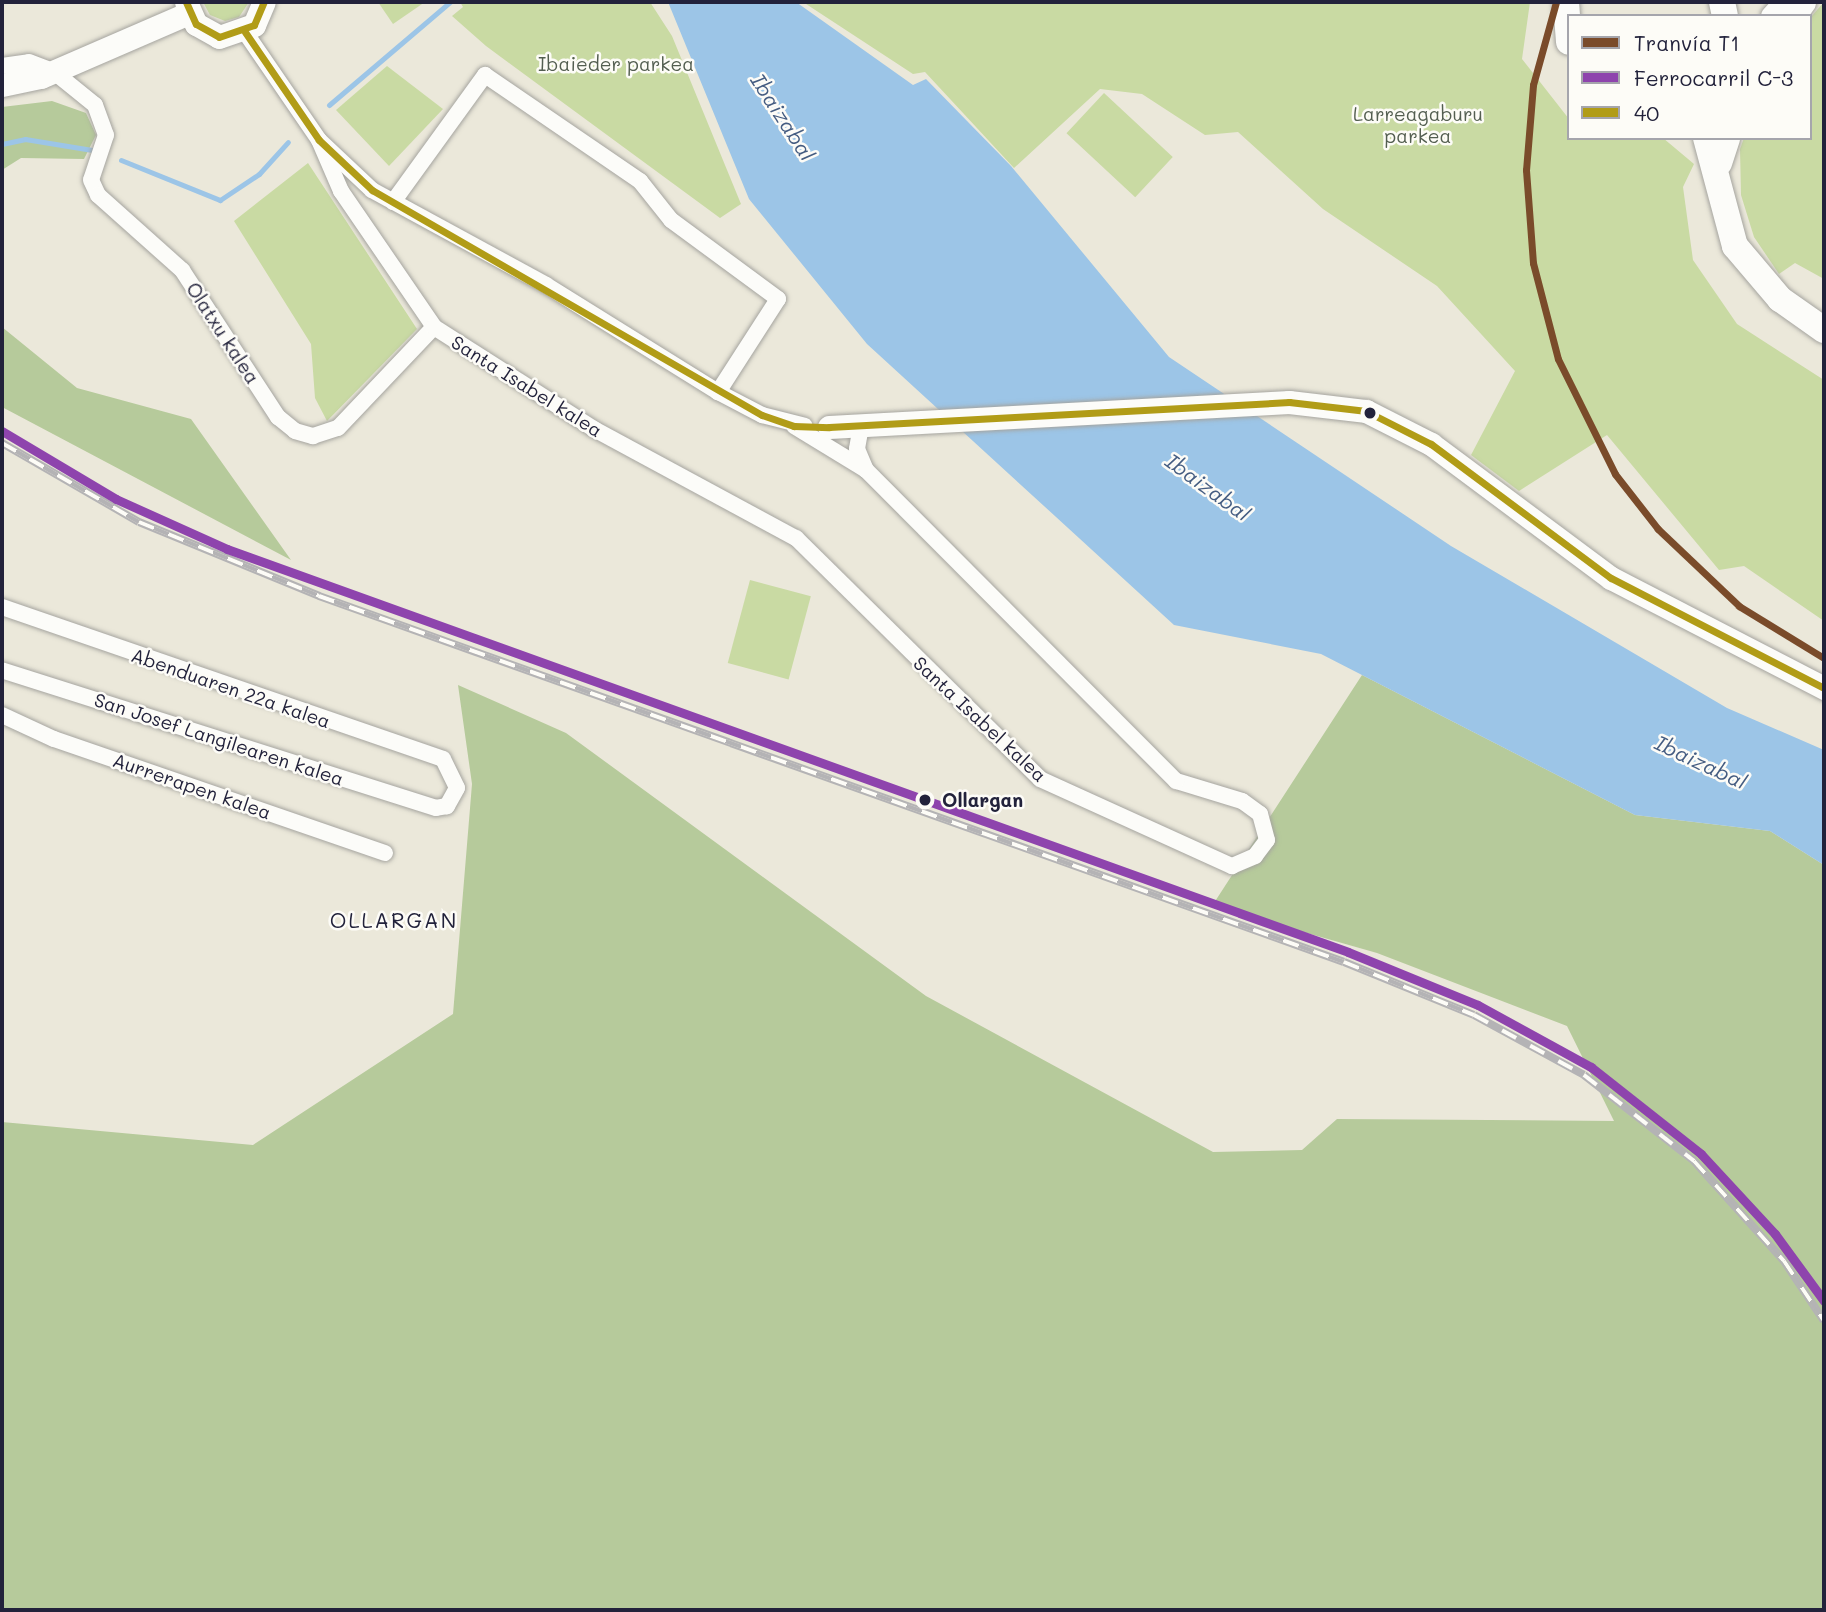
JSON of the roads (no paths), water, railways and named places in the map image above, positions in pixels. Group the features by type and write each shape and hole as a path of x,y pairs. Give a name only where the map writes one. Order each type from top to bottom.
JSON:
{"main road":[{"path":"1706,140 1717,194 1746,263 1780,299 1824,330"},
{"path":"1717,194 1723,147"}],"street":[{"path":"2,85 52,71 188,7 206,33 245,32 264,2"},
{"name":"Santa Isabel kalea","path":"245,32 320,140 341,191 434,327 594,429 796,538 1040,779 1232,866 1255,856 1267,839 1260,814 1242,801 1176,781 866,470"},
{"path":"80,88 85,57"},
{"name":"Olatxu kalea","path":"2,66 29,62 52,71 80,88 95,105 106,135 91,180 98,195 182,270 278,417 295,431 313,436 338,428 434,327"},
{"path":"393,202 485,75 640,181 671,220 775,295 779,306 718,392"},
{"name":"Santa Isabel kalea","path":"320,140 393,202 546,285 718,392 794,426 829,427"},
{"path":"829,427 1329,402 1405,428 1611,578 1824,688"},
{"path":"866,425 857,449 866,470"},
{"path":"794,426 866,470"},
{"name":"Abenduaren 22a kalea","path":"2,607 443,759 455,773 453,797 436,808"},
{"name":"San Josef Langilearen kalea","path":"2,670 436,808"},
{"name":"Aurrerapen kalea","path":"2,715 54,739 385,853"}],"water":[{"name":"Ibaizabal","path":"668,2 796,2 913,85 926,79 1011,166 1169,357 1451,546 1727,708 1824,750 1824,865 1770,831 1635,815 1321,654 1174,625 867,344 749,199"}],"waterway":[{"path":"329,105 450,2"},
{"path":"2,144 25,139 92,150"},
{"path":"121,160 220,200 259,174 288,142"}],"railway":[{"path":"2,443 139,522 319,596 1344,962 1474,1015 1584,1075 1694,1161 1784,1261 1824,1321"}],"tram line":[{"name":"T1","path":"1556,2 1533,85 1526,170 1533,263 1558,359 1615,474 1658,529 1739,606 1824,658"}],"rail line":[{"name":"C-3","path":"2,431 116,499 227,549 1348,952 1478,1005 1591,1067 1701,1154 1775,1234 1824,1301"}],"place":[{"name":"Ollargan","path":"925,800"}],"district":[{"name":"OLLARGAN","path":"394,920"}],"park label":[{"name":"Ibaieder parkea","path":"616,64"},
{"name":"Larreagaburu parkea","path":"1418,125"}]}
